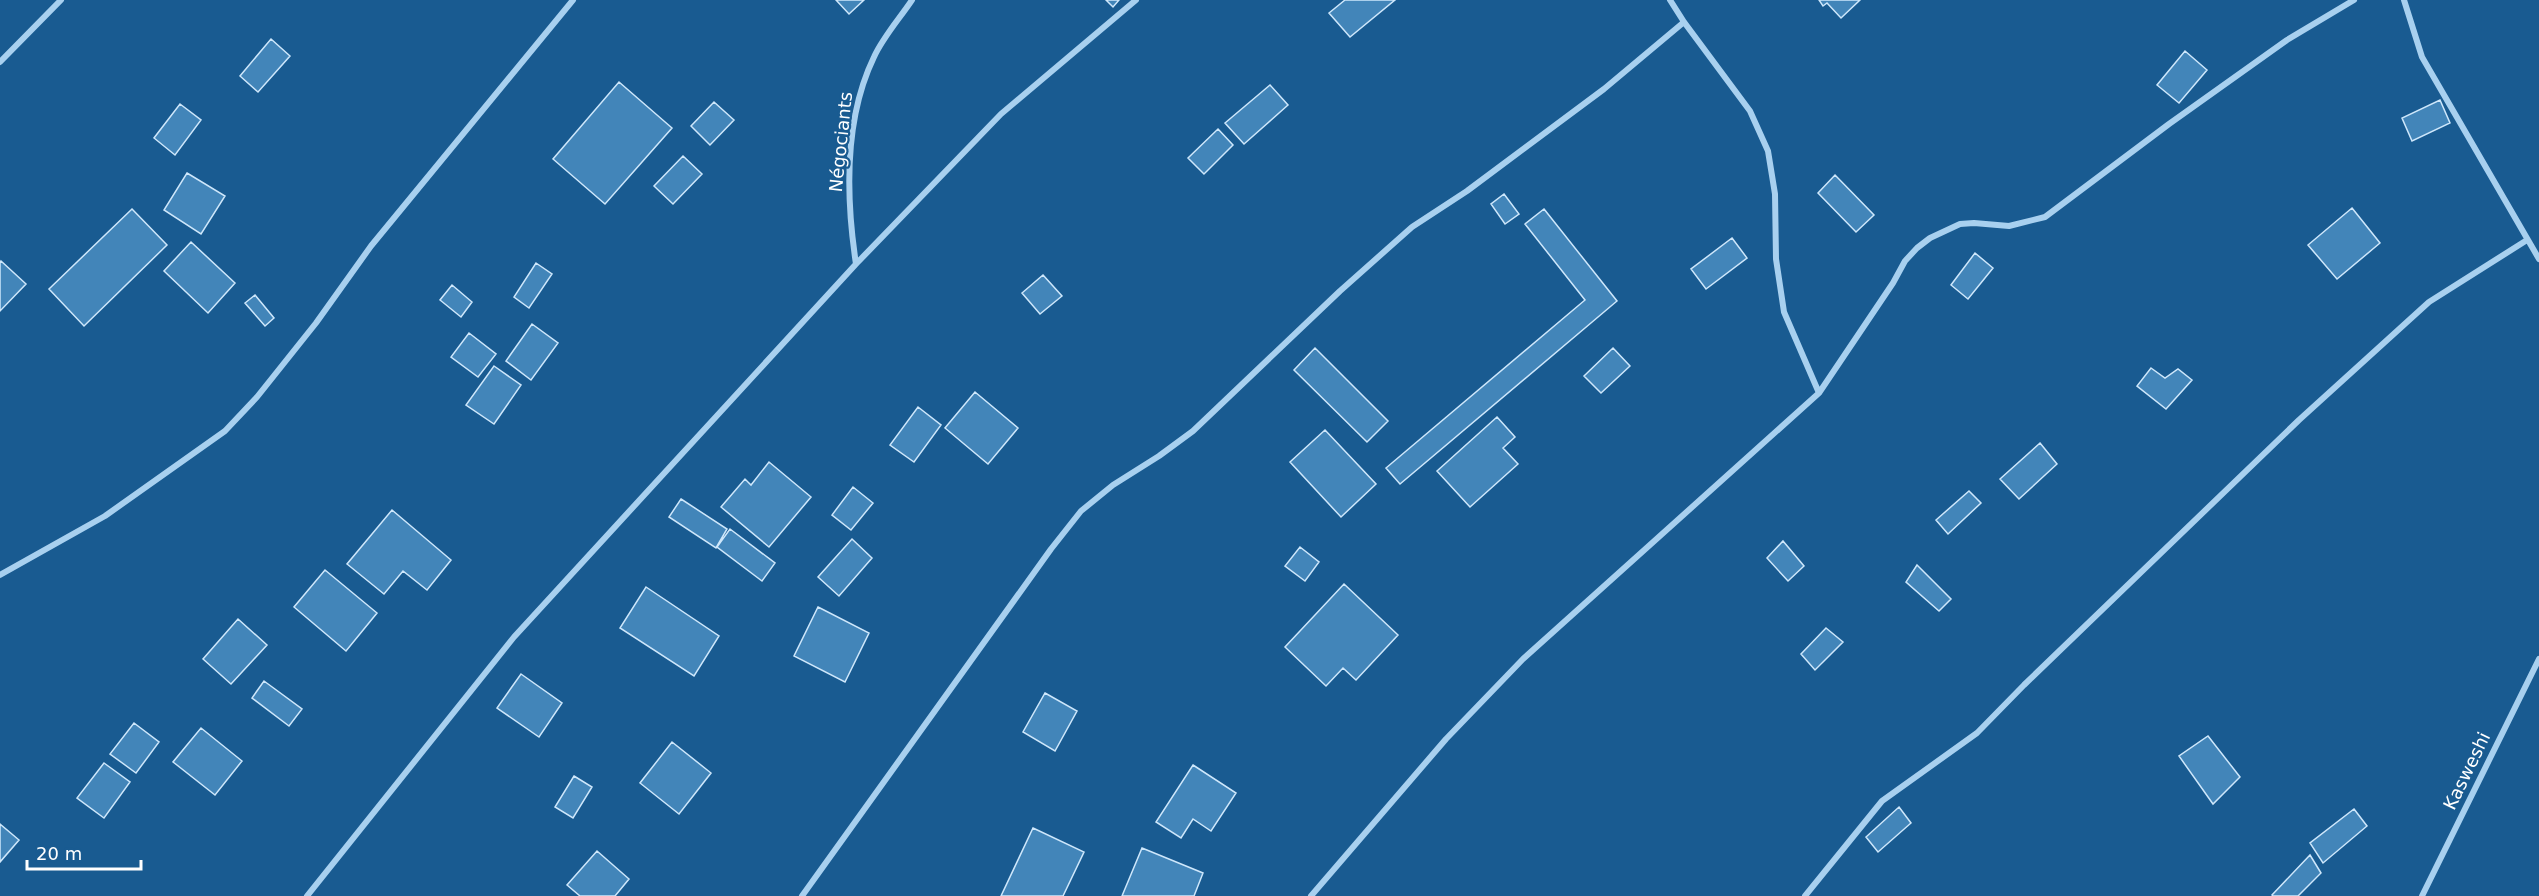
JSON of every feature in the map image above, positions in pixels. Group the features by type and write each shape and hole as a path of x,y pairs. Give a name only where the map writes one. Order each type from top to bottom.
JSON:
{"street":[{"path":"0,62 61,0"},
{"path":"0,575 105,516 225,431 257,397 316,323 371,246 573,0"},
{"name":"Négociants","path":"856,264 850,227 850,174 862,86 875,55 912,0"},
{"path":"307,896 514,637 856,264 1001,114 1136,0"},
{"path":"1670,0 1750,111 1768,151 1775,194 1776,259 1784,312 1819,393"},
{"path":"1311,896 1446,740 1523,659 1819,393 1893,284 1905,261 1930,238 1960,224 2009,226 2045,217 2169,124 2287,40 2354,0"},
{"path":"2404,0 2422,57 2539,259"},
{"path":"802,896 1051,549 1081,511 1113,485 1193,431 1340,291 1412,227 1467,191 1604,89 1684,22"},
{"path":"1805,896 1882,801 1977,734 2024,684 2308,412 2429,302 2527,240"},
{"name":"Kasweshi","path":"2422,896 2539,659"}],"building":[{"path":"836,0 864,0 849,14"},
{"path":"1106,0 1119,0 1113,7"},
{"path":"1345,0 1395,0 1350,37 1329,13"},
{"path":"1819,0 1860,0 1841,18 1827,3 1823,6"},
{"path":"271,39 290,56 258,92 240,76"},
{"path":"2185,51 2207,70 2179,103 2157,85"},
{"path":"619,82 672,128 605,204 553,159"},
{"path":"1270,85 1288,105 1244,144 1225,123"},
{"path":"2440,100 2450,123 2412,141 2402,118"},
{"path":"714,102 734,120 710,145 691,126"},
{"path":"180,104 201,120 175,155 154,138"},
{"path":"1218,129 1233,145 1204,174 1188,158"},
{"path":"683,156 702,174 673,204 654,186"},
{"path":"187,173 225,196 201,234 164,210"},
{"path":"1835,175 1874,215 1856,232 1818,193"},
{"path":"1504,194 1519,214 1505,224 1491,204"},
{"path":"2352,208 2380,243 2337,279 2308,245"},
{"path":"132,209 167,245 84,326 49,289"},
{"path":"1544,209 1617,301 1400,484 1386,468 1585,300 1525,224"},
{"path":"1732,238 1747,258 1706,289 1691,269"},
{"path":"191,242 235,283 208,313 164,271"},
{"path":"1975,253 1993,268 1968,299 1951,285"},
{"path":"1,261 26,284 0,311 0,263"},
{"path":"536,263 552,274 529,308 514,297"},
{"path":"1043,275 1062,296 1040,314 1022,293"},
{"path":"452,285 472,302 461,317 440,300"},
{"path":"255,295 274,318 265,326 245,303"},
{"path":"532,324 558,343 531,380 506,361"},
{"path":"469,333 496,354 478,377 451,357"},
{"path":"1315,348 1388,421 1367,442 1294,370"},
{"path":"1613,348 1630,366 1601,393 1584,376"},
{"path":"494,366 521,385 494,424 466,405"},
{"path":"2151,368 2165,378 2178,369 2192,380 2166,409 2137,386"},
{"path":"975,392 1018,428 988,464 945,428"},
{"path":"918,407 941,425 914,462 890,445"},
{"path":"1497,417 1515,437 1503,448 1518,464 1470,507 1437,471"},
{"path":"1325,430 1376,484 1341,517 1290,462"},
{"path":"2040,443 2057,464 2019,499 2000,479"},
{"path":"769,462 811,497 769,547 721,507 745,479 751,485"},
{"path":"853,487 873,503 851,530 832,515"},
{"path":"1969,491 1981,503 1948,534 1936,520"},
{"path":"681,499 727,529 716,548 669,517"},
{"path":"392,510 451,560 427,590 403,571 384,594 347,564"},
{"path":"730,529 775,563 762,581 717,547"},
{"path":"852,539 872,558 839,596 818,577"},
{"path":"1783,541 1804,566 1788,581 1767,558"},
{"path":"1300,547 1319,562 1305,581 1285,566"},
{"path":"1917,565 1951,599 1939,611 1906,582"},
{"path":"325,570 377,613 346,651 294,607"},
{"path":"1344,584 1398,635 1356,680 1343,668 1326,686 1285,647"},
{"path":"646,587 719,636 694,676 620,628"},
{"path":"818,607 869,633 845,682 794,656"},
{"path":"238,619 267,645 231,684 203,659"},
{"path":"1826,628 1843,642 1815,670 1801,654"},
{"path":"521,674 562,703 539,737 497,708"},
{"path":"264,681 302,709 289,726 252,698"},
{"path":"1045,693 1077,711 1055,751 1023,732"},
{"path":"134,723 159,742 136,773 110,754"},
{"path":"201,728 242,761 215,795 173,762"},
{"path":"2208,736 2240,777 2213,804 2179,756"},
{"path":"672,742 711,773 679,814 640,783"},
{"path":"104,763 130,782 104,818 77,798"},
{"path":"1193,765 1236,793 1211,831 1193,819 1181,838 1156,822"},
{"path":"574,776 592,787 573,818 555,807"},
{"path":"1899,807 1911,823 1878,852 1866,837"},
{"path":"2354,809 2367,826 2323,863 2310,843"},
{"path":"0,824 19,840 0,862"},
{"path":"1033,828 1084,852 1063,896 1001,896"},
{"path":"1142,848 1203,873 1194,896 1122,896"},
{"path":"597,851 629,879 615,896 580,896 567,885"},
{"path":"2310,855 2321,873 2298,896 2273,896 2272,895"}]}
